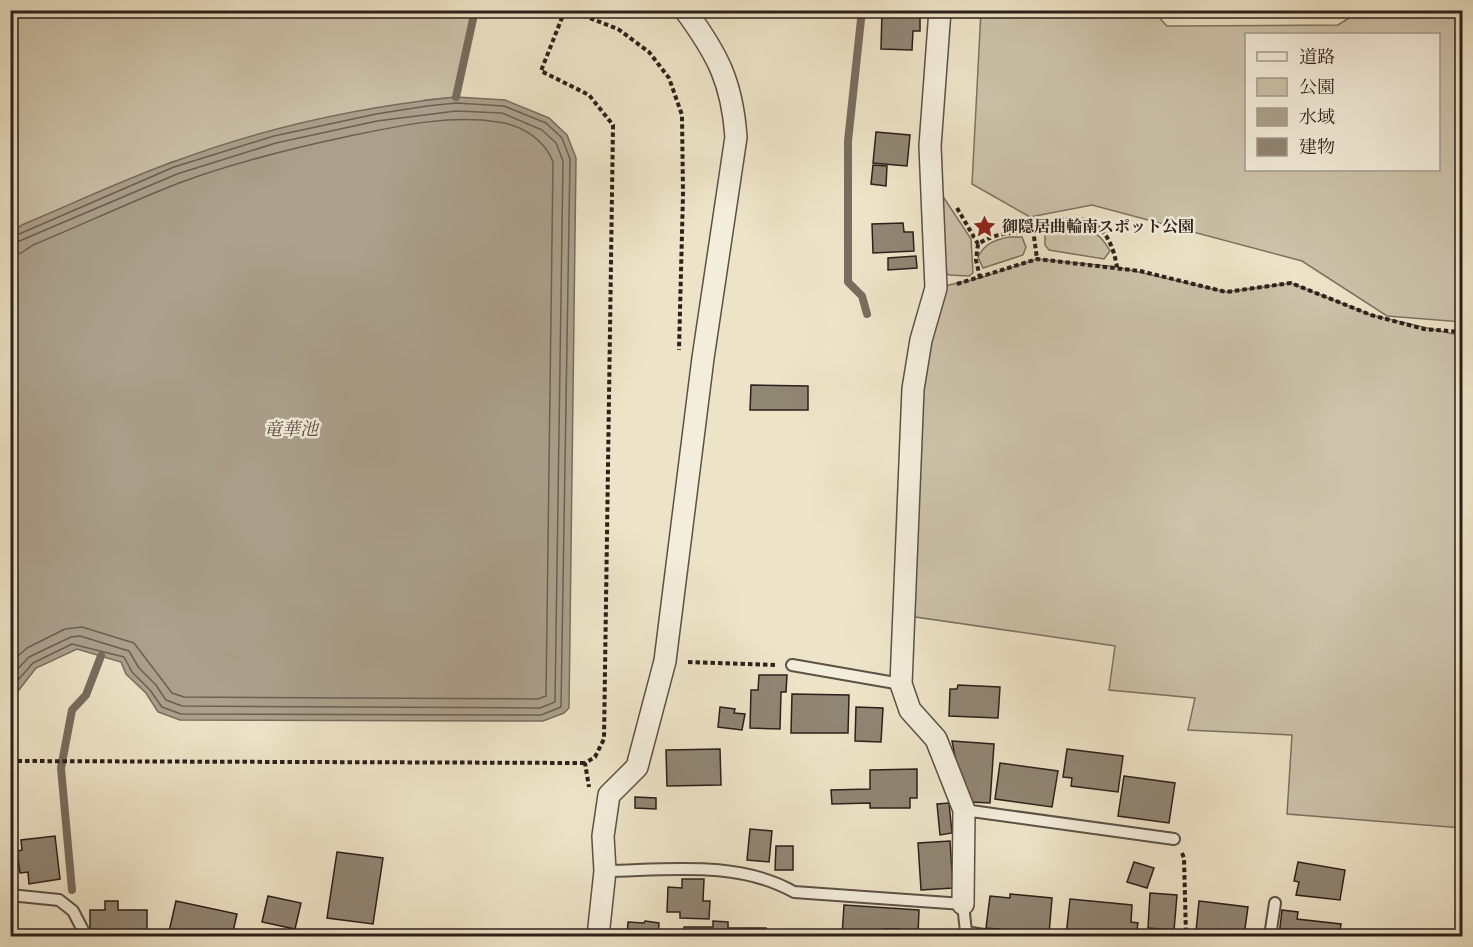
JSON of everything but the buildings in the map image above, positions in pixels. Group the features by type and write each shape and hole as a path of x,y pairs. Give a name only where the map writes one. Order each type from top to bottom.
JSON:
{"street":[{"path":"598,936 605,871 603,836 609,795 637,767 665,661 703,358 736,137 734,102 712,47 685,10"},
{"path":"940,10 930,146 936,288 921,340 914,388 901,684 910,710 936,739 964,810 963,904"}],"lane":[{"path":"792,665 901,684"},
{"path":"964,810 1174,839"},
{"path":"605,871 712,870 772,879 794,892 963,904 966,934 990,936"},
{"path":"10,895 59,900 73,911 86,936"},
{"path":"1270,936 1275,903"}],"path":[{"path":"10,760 585,763 595,757 603,739 613,125 589,95 541,71 567,10 618,29 649,52 669,78 682,115 683,194 679,355"},
{"path":"980,278 976,260 978,244 993,234 1033,229 1054,220 1084,220 1098,226 1108,237 1117,267"},
{"path":"1033,229 1038,259"},
{"path":"936,288 980,278 1038,259 1117,267 1226,292 1291,283 1371,315 1424,329 1462,332"},
{"path":"665,661 792,665"},
{"path":"585,763 588,786 616,789"},
{"path":"1174,839 1184,858 1186,936"}],"green space":[{"path":"11,11 475,11 456,97 426,100 172,162 22,225 11,233"},
{"path":"981,11 1153,11 1167,26 1338,25 1360,11 1462,11 1462,322 1387,316 1302,261 1092,205 1030,217 972,184"},
{"path":"942,195 971,239 973,273 969,276 949,275 942,269"},
{"path":"1064,224 1091,230 1101,238 1110,251 1104,259 1049,250 1045,245 1045,235 1051,228"},
{"path":"1009,237 1022,237 1026,247 1023,255 983,268 978,257 984,248 995,241"},
{"path":"1037,259 1117,267 1226,292 1291,283 1371,315 1462,336 1462,828 1287,814 1292,735 1188,730 1195,698 1109,690 1115,646 902,615 913,388 936,288 980,278"}],"water":[{"name":"竜華池","path":"456,97 505,100 549,118 567,135 576,158 569,708 564,713 543,721 180,720 158,712 146,693 126,674 121,662 77,649 36,668 11,700 11,233 22,225 135,176 242,139 312,120"}],"waterway":[{"path":"456,97 475,10"},
{"path":"862,10 848,141 848,282 862,296 867,314"},
{"path":"72,890 61,768 72,710 86,695 101,656"}],"place":[{"name":"御隠居曲輪南スポット公園","path":"984,226"}]}
